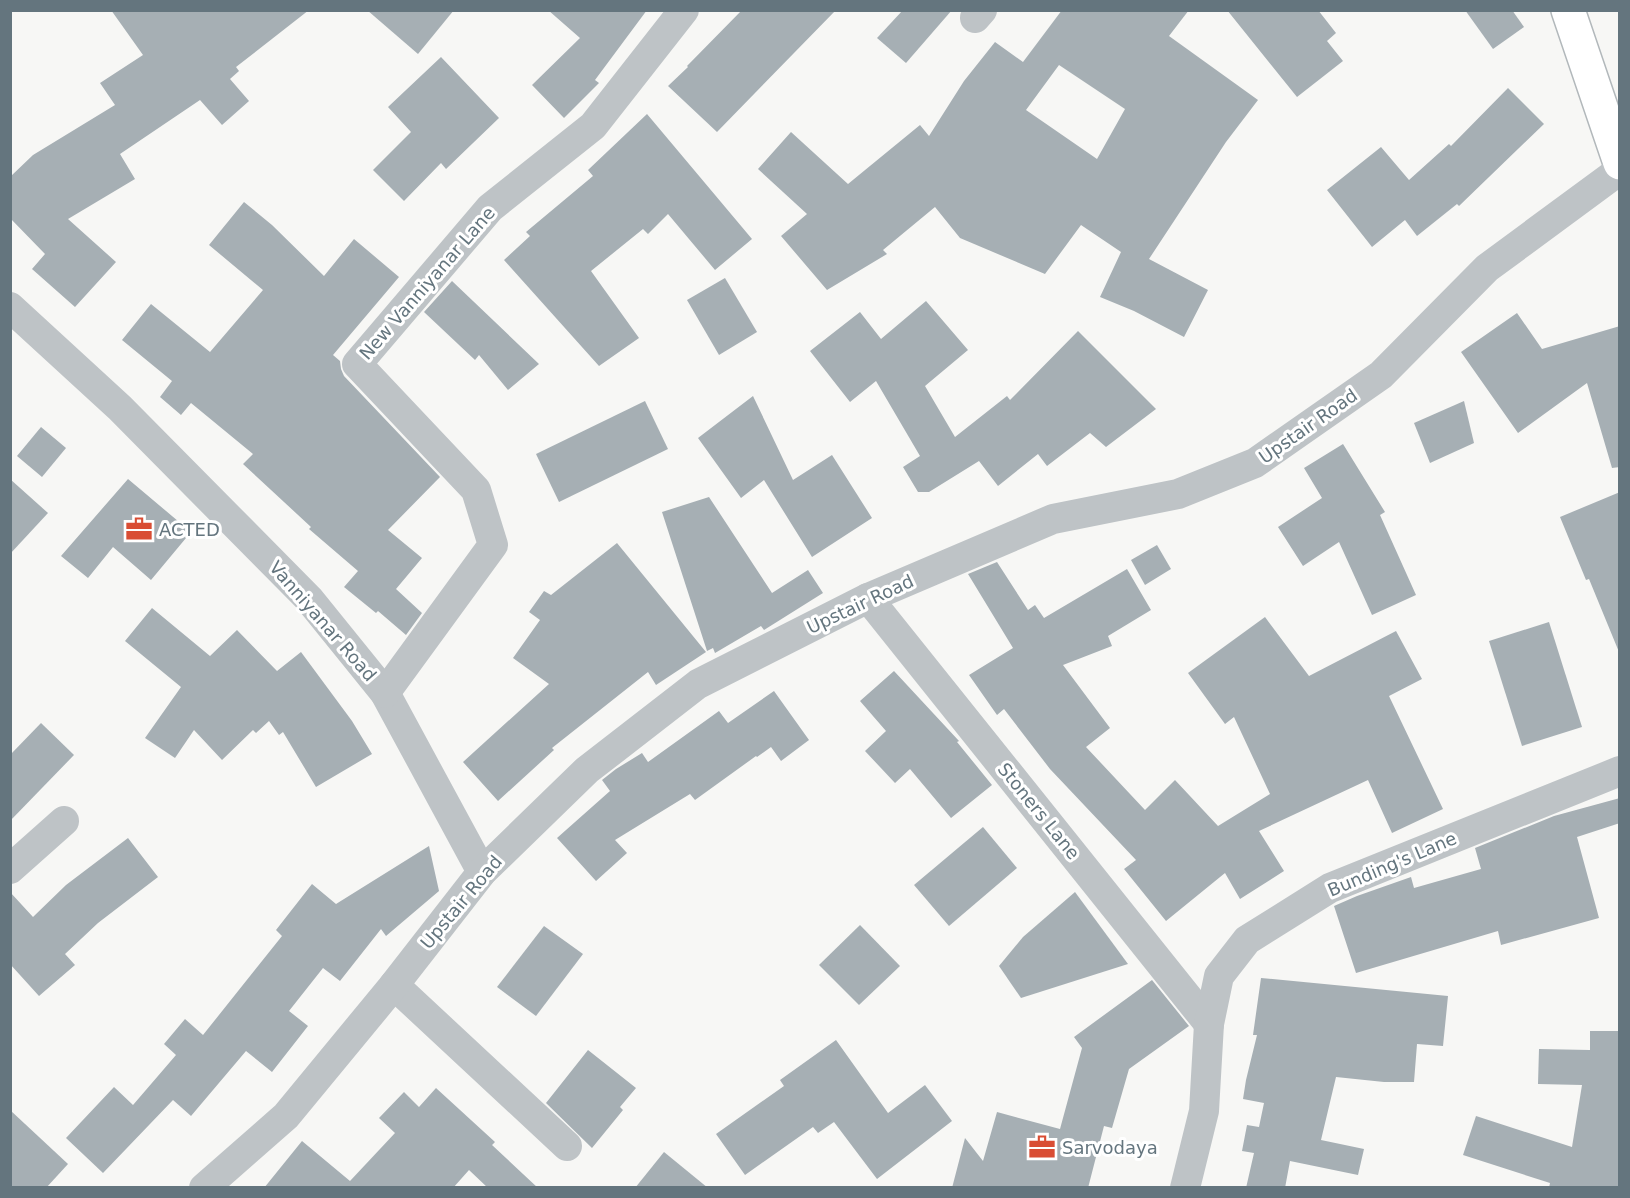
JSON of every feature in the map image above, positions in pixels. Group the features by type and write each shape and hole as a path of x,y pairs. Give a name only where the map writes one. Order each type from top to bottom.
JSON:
{"main road":[{"path":"1568,10 1620,163"}],"street":[{"name":"New Vanniyanar Lane","path":"385,693 493,545 476,490 357,364 490,208 593,126 684,10"},
{"name":"Upstair Road","path":"204,1188 286,1116 482,872 587,770 698,684 868,598 1053,519 1178,494 1256,463 1381,375 1487,268 1620,170"},
{"name":"Vanniyanar Road","path":"10,307 120,408 309,599 385,693 482,872"},
{"name":"Stoners Lane","path":"868,598 1209,1024"},
{"name":"Bunding's Lane","path":"1185,1188 1204,1111 1209,1024 1219,976 1247,940 1330,888 1620,771"},
{"path":"10,869 64,821"},
{"path":"394,984 567,1146"}],"building":[{"path":"111,10 309,10 236,67 239,71 230,79 249,101 222,125 200,100 120,154 135,179 68,219 116,262 75,307 32,269 45,254 10,218 10,177 33,155 115,105 100,83 143,55"},
{"path":"367,10 454,10 418,54"},
{"path":"548,10 647,10 595,80 599,83 564,118 532,85 580,38"},
{"path":"742,10 836,10 717,132 668,86"},
{"path":"903,10 952,10 906,63 877,38"},
{"path":"1062,10 1189,10 1169,36 1258,100 1226,142 1149,259 1208,290 1184,337 1134,311 1100,297 1121,252 1081,225 1045,274 960,238 935,207 883,250 887,254 827,290 781,236 807,214 758,169 791,132 848,184 920,125 929,136 964,81 995,42 1023,62","holes":["1059,65 1125,109 1097,159 1026,110"]},
{"path":"1227,10 1318,10 1336,33 1327,41 1343,61 1297,97"},
{"path":"1465,10 1512,10 1524,27 1493,49"},
{"path":"441,57 499,118 446,169 441,163 404,201 373,170 411,132 388,107"},
{"path":"1508,88 1544,124 1459,206 1457,204 1417,236 1405,220 1372,247 1327,190 1381,147 1409,180 1449,144 1451,146"},
{"path":"647,114 752,239 715,270 668,214 648,234 643,229 591,271 639,338 599,366 504,260 530,236 526,232 593,176 588,170"},
{"path":"244,202 272,225 324,276 354,239 399,277 333,355 340,361 344,376 440,477 388,530 422,558 396,589 422,613 406,635 378,611 376,613 344,587 358,571 309,529 311,527 243,464 253,454 191,403 181,415 160,397 172,381 122,340 151,304 210,352 263,290 209,245"},
{"path":"725,278 757,332 719,355 687,300"},
{"path":"452,281 539,364 508,390 479,355 475,360 424,312"},
{"path":"926,301 968,350 925,386 955,437 1007,396 1010,400 1078,331 1156,409 1106,447 1090,433 1047,466 1038,454 998,486 979,461 929,492 918,492 903,467 920,456 876,381 850,402 810,351 860,312 881,339"},
{"path":"1517,313 1542,349 1620,326 1620,467 1612,468 1587,383 1518,433 1461,352"},
{"path":"753,396 793,480 832,455 872,518 812,557 764,480 741,498 698,438"},
{"path":"645,401 668,449 559,502 536,454"},
{"path":"1464,401 1474,443 1430,463 1414,423"},
{"path":"41,427 66,448 42,477 17,456"},
{"path":"1343,444 1385,512 1380,515 1416,595 1372,615 1339,542 1303,566 1278,527 1322,498 1304,468"},
{"path":"10,479 48,513 10,554"},
{"name":"ACTED","path":"128,479 191,532 151,580 113,547 88,578 61,556"},
{"path":"1620,492 1620,652 1619,652 1560,517"},
{"path":"709,497 772,593 808,570 823,593 764,630 761,626 715,653 713,648 707,651 662,512"},
{"path":"617,543 706,652 656,685 648,672 552,748 554,750 498,801 463,762 549,684 513,658 540,620 529,612 544,591 551,595"},
{"path":"1157,545 1171,569 1145,585 1131,560"},
{"path":"997,562 1028,610 1035,605 1044,618 1127,569 1151,610 1108,636 1112,646 1063,665 1110,728 1086,747 1145,810 1175,780 1218,826 1270,794 1234,717 1225,724 1188,673 1265,617 1309,676 1396,631 1422,679 1389,696 1443,809 1392,833 1368,780 1259,831 1284,871 1240,899 1225,873 1166,921 1124,869 1136,860 1050,769 1004,709 997,715 969,675 1013,648 968,574"},
{"path":"152,608 210,656 237,630 277,671 301,652 352,721 372,754 316,787 283,732 279,735 269,721 256,733 253,730 222,760 194,730 175,758 145,738 181,687 125,641"},
{"path":"1549,622 1582,727 1522,746 1489,641"},
{"path":"894,671 959,741 957,742 992,785 951,818 910,769 895,783 865,751 886,731 860,701"},
{"path":"774,691 809,740 781,761 771,747 695,800 690,794 615,840 627,853 596,881 557,838 610,791 602,780 616,769 642,753 648,762 719,711 728,723"},
{"path":"41,723 74,755 10,821 10,755"},
{"path":"1620,798 1620,823 1577,837 1599,918 1501,945 1498,931 1356,973 1334,906 1411,877 1414,888 1481,869 1475,848 1554,816"},
{"path":"983,827 1017,868 949,926 914,885"},
{"path":"128,838 158,877 98,923 65,954 75,965 39,996 10,964 10,892 33,917 66,885"},
{"path":"429,846 439,891 386,936 381,929 340,981 323,968 289,1011 308,1026 272,1072 246,1051 191,1116 173,1100 103,1173 66,1138 114,1087 133,1105 176,1055 164,1044 185,1019 203,1035 282,936 276,930 312,884 336,904"},
{"path":"1075,892 1128,964 1021,998 999,966 1023,937"},
{"path":"860,925 900,966 859,1005 819,965"},
{"path":"544,926 583,954 536,1016 497,987"},
{"path":"1261,978 1448,996 1443,1046 1417,1044 1414,1082 1384,1082 1336,1077 1321,1140 1364,1149 1358,1175 1290,1161 1285,1188 1246,1188 1254,1153 1242,1151 1247,1125 1259,1127 1264,1103 1243,1099 1257,1035 1253,1035"},
{"path":"1152,980 1189,1026 1129,1069 1112,1128 1104,1126 1088,1188 952,1188 965,1138 983,1161 997,1112 1060,1129 1082,1048 1074,1037"},
{"path":"1590,1031 1620,1031 1620,1188 1549,1188 1550,1183 1463,1155 1476,1116 1572,1147 1582,1085 1538,1084 1539,1049 1590,1050"},
{"path":"836,1040 888,1113 925,1085 952,1121 877,1179 834,1122 818,1133 813,1127 745,1175 716,1134 784,1086 780,1080"},
{"path":"588,1050 636,1088 620,1107 623,1110 592,1148 546,1103"},
{"path":"436,1088 495,1142 492,1145 538,1188 488,1188 469,1170 453,1188 264,1188 302,1141 350,1181 395,1133 379,1118 404,1092 419,1107"},
{"path":"10,1110 68,1164 46,1188 10,1188"},
{"path":"664,1152 708,1188 635,1188"}],"place":[{"name":"ACTED","path":"139,529"},
{"name":"Sarvodaya","path":"1042,1147"}]}
